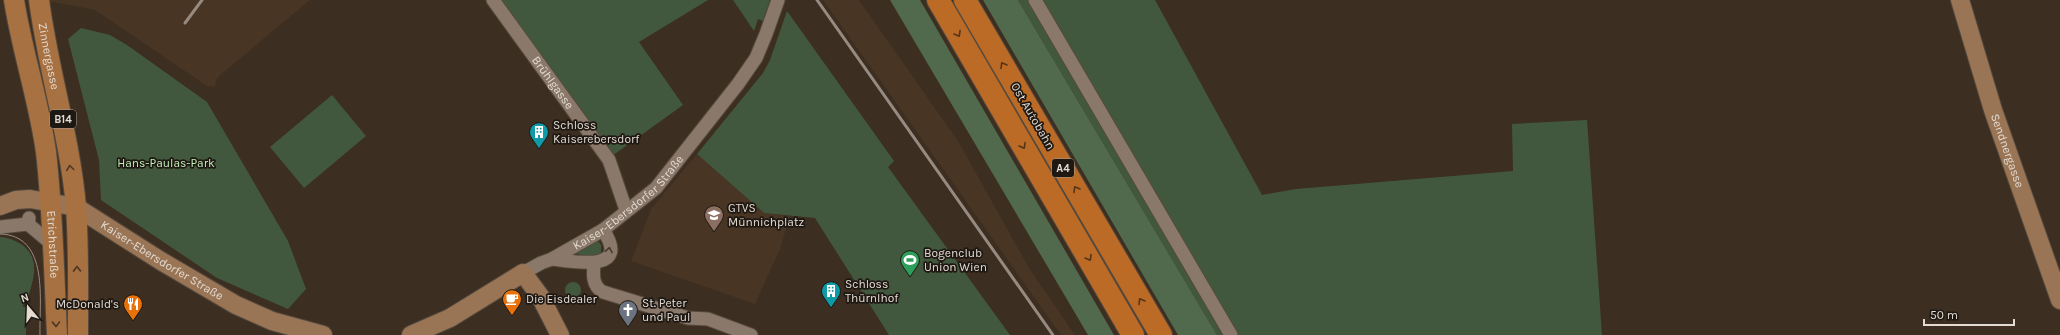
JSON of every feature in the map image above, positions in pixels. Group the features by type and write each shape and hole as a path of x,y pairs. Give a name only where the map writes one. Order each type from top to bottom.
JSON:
{"highway":[{"name":"Ost Autobahn","path":"938,0 1133,335"},
{"name":"Ost Autobahn","path":"965,0 1161,335"}],"main road":[{"name":"Zinnergasse","path":"14,0 19,33 46,151 49,201"},
{"name":"Zinnergasse","path":"39,0 43,33 60,102 76,207"},
{"name":"Etrichstraße","path":"49,201 57,335"},
{"name":"Etrichstraße","path":"76,207 78,335"}],"street":[{"name":"Brühlgasse","path":"493,0 610,160 626,210"},
{"name":"Kaiser-Ebersdorfer Straße","path":"412,335 450,318 523,273 552,259 603,230 626,210 656,188 738,84 756,58 778,0"},
{"path":"1035,0 1231,335"},
{"name":"Sendnergasse","path":"1960,0 1993,110 2060,300"},
{"name":"Kaiser-Ebersdorfer Straße","path":"0,206 16,200 30,199 49,201 76,207 236,305 272,321 323,335"},
{"path":"0,227 29,221 47,240"},
{"path":"552,259 594,263 601,262 607,257 610,251 608,237 603,230"},
{"path":"594,263 594,280 598,289 603,292 688,318 708,319 751,335"},
{"path":"523,273 540,296 560,335"}],"shaded area":[{"path":"43,0 310,0 218,77 215,87 207,86 95,10"},
{"path":"823,0 859,0 958,141 1029,268 1075,335 1061,335"},
{"name":"GTVS Münnichplatz","path":"697,154 764,213 790,216 780,249 755,304 631,261 651,209"}],"green space":[{"path":"499,0 708,0 639,42 683,105 612,156"},
{"path":"733,0 770,0 763,21 758,19 754,31"},
{"path":"890,0 920,0 1114,335 1088,335"},
{"path":"983,0 1018,0 1217,335 1178,335"},
{"path":"1018,0 1155,0 1262,195 1296,189 1513,171 1512,124 1587,120 1602,335 1217,335"},
{"path":"787,11 894,161 888,167 1010,335 889,335 815,218 764,213 697,154 763,73 770,60"},
{"name":"Hans-Paulas-Park","path":"81,28 110,35 127,45 207,102 288,241 306,289 288,309 217,278 101,200 99,160 68,39"},
{"path":"332,95 366,136 304,188 270,147"},
{"path":"0,237 10,239 21,244 28,250 34,263 32,285 27,301 24,300 23,307 26,307 26,335 0,335"},
{"path":"591,241 598,241 601,245 601,255 593,258 574,253"},
{"path":"570,282 576,282 581,287 579,296 576,298 570,298 565,293 565,287"}],"tram line":[{"path":"0,234 16,237 27,245 34,257 40,288 40,335"}],"railway":[{"path":"185,23 202,0"},
{"path":"817,0 1053,335"}],"place":[{"name":"Schloss Kaiserebersdorf","path":"539,149"},
{"name":"GTVS Münnichplatz","path":"714,232"},
{"name":"Bogenclub Union Wien","path":"910,277"},
{"name":"Schloss Thürnlhof","path":"831,308"},
{"name":"Die Eisdealer","path":"512,316"},
{"name":"McDonald's","path":"133,321"},
{"name":"St. Peter und Paul","path":"628,327"}]}
